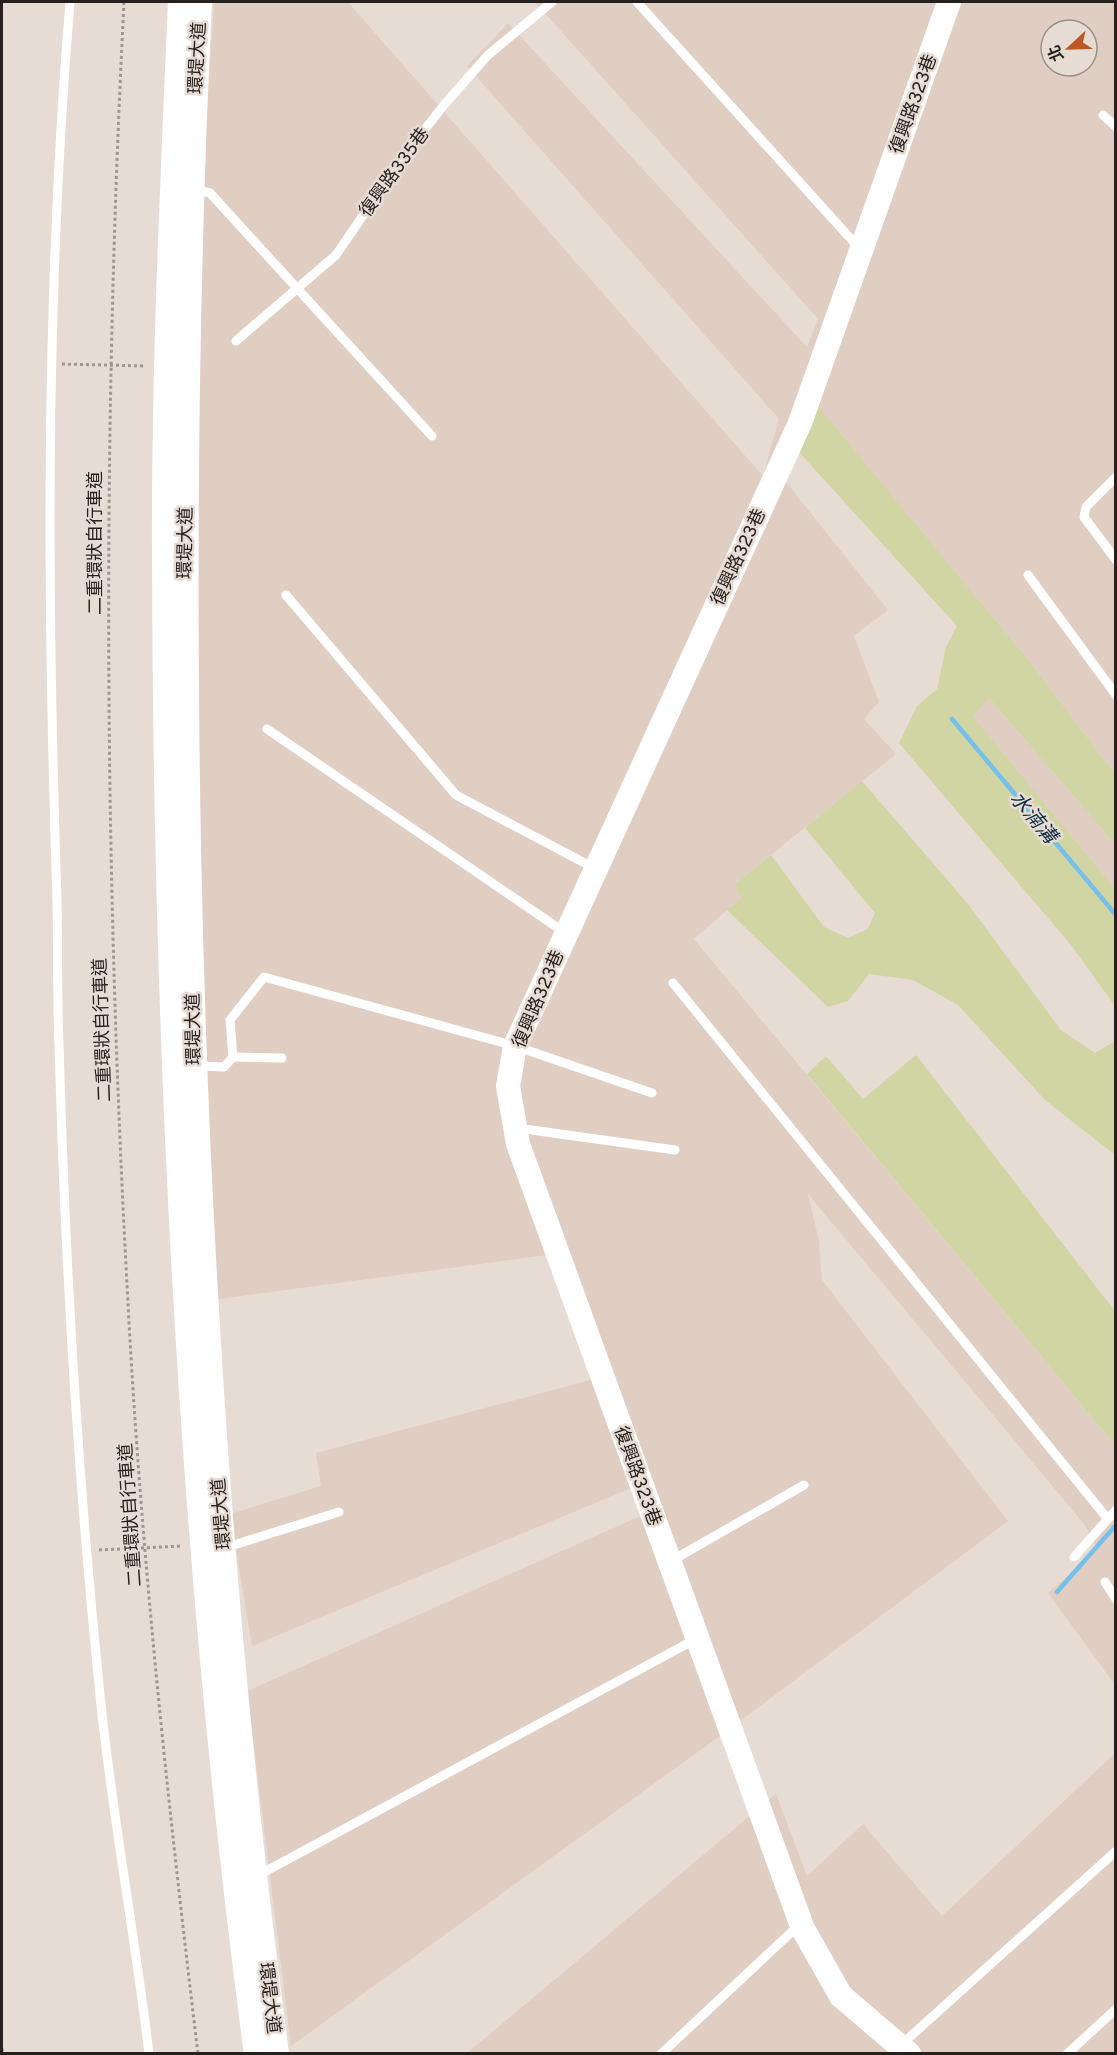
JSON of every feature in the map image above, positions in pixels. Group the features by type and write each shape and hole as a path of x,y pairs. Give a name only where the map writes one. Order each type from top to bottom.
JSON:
{"street":[{"name":"環堤大道","path":"180,2 185,614 194,1065 209,1372 255,1877 262,2015 256,2054"},
{"name":"環堤大道","path":"200,2 181,188 164,556 167,842 175,1113 182,1278 203,1545 230,1829 262,2015 277,2054"},
{"name":"復興路323巷","path":"905,2049 841,1996 801,1923 696,1638 514,1128 508,1086 515,1046 800,423 949,2"}],"lane":[{"path":"70,2 62,104 52,363 51,755 59,1045 72,1329 100,1700 149,2054"},
{"name":"復興路335巷","path":"236,341 336,255 403,157 444,105 488,55 552,2"},
{"path":"637,2 861,250"},
{"path":"1103,115 1116,127"},
{"path":"181,188 210,193 432,436"},
{"path":"1116,477 1086,507 1084,517 1116,560"},
{"path":"1028,575 1116,694"},
{"path":"286,595 456,795 596,869"},
{"path":"267,729 566,934"},
{"path":"194,1065 224,1067 233,1057 230,1020 264,977 515,1046 652,1093"},
{"path":"673,983 1107,1518"},
{"path":"233,1057 282,1058"},
{"path":"514,1128 675,1150"},
{"path":"669,1562 804,1485"},
{"path":"1074,1557 1116,1510"},
{"path":"224,1548 339,1512"},
{"path":"1105,1582 1116,1599"},
{"path":"255,1877 696,1638"},
{"path":"905,2049 1116,1851"},
{"path":"661,2054 801,1923"},
{"path":"1067,2054 1116,2008"}],"path":[{"name":"二重環狀自行車道","path":"124,2 109,366 108,713 114,1001 128,1305 145,1549 172,1843 198,2054"},
{"path":"52,363 148,366"},
{"path":"87,1550 183,1546"},
{"path":"2,2048 3,2054"}],"shaded area":[{"path":"214,2 348,2 763,476 779,419 467,66 508,23 807,347 818,319 535,2 1115,2 1115,774 1030,662 816,405 786,482 888,610 854,636 879,702 864,719 896,754 735,884 741,898 694,939 1115,1445 1115,1685 1048,1593 1098,1550 1084,1524 808,1194 819,1241 822,1280 1008,1521 720,1736 291,2046 247,1691 645,1514 634,1487 252,1646 230,1514 321,1486 316,1453 594,1379 555,1254 212,1300 201,1010 196,501 206,129"},
{"path":"989,698 1115,844 1115,889 972,717"},
{"path":"1115,1753 1115,2053 466,2054 776,1794 807,1876 863,1824 942,1916"}],"green space":[{"path":"816,404 1030,662 1115,774 1115,844 989,698 973,717 1115,889 1115,1006 1071,945 899,743 917,706 937,689 946,647 957,626 798,451"},
{"path":"862,781 968,904 1061,1030 1095,1053 1115,1041 1115,1155 1045,1100 958,1005 913,980 869,974 848,1001 828,1007 727,910 741,898 735,884 771,855 824,927 848,938 868,929 875,913 805,828"},
{"path":"916,1055 1115,1311 1115,1445 807,1074 826,1056 863,1099"}],"waterway":[{"name":"水湳溝","path":"952,719 1116,915"},
{"path":"1057,1592 1116,1525"}]}
